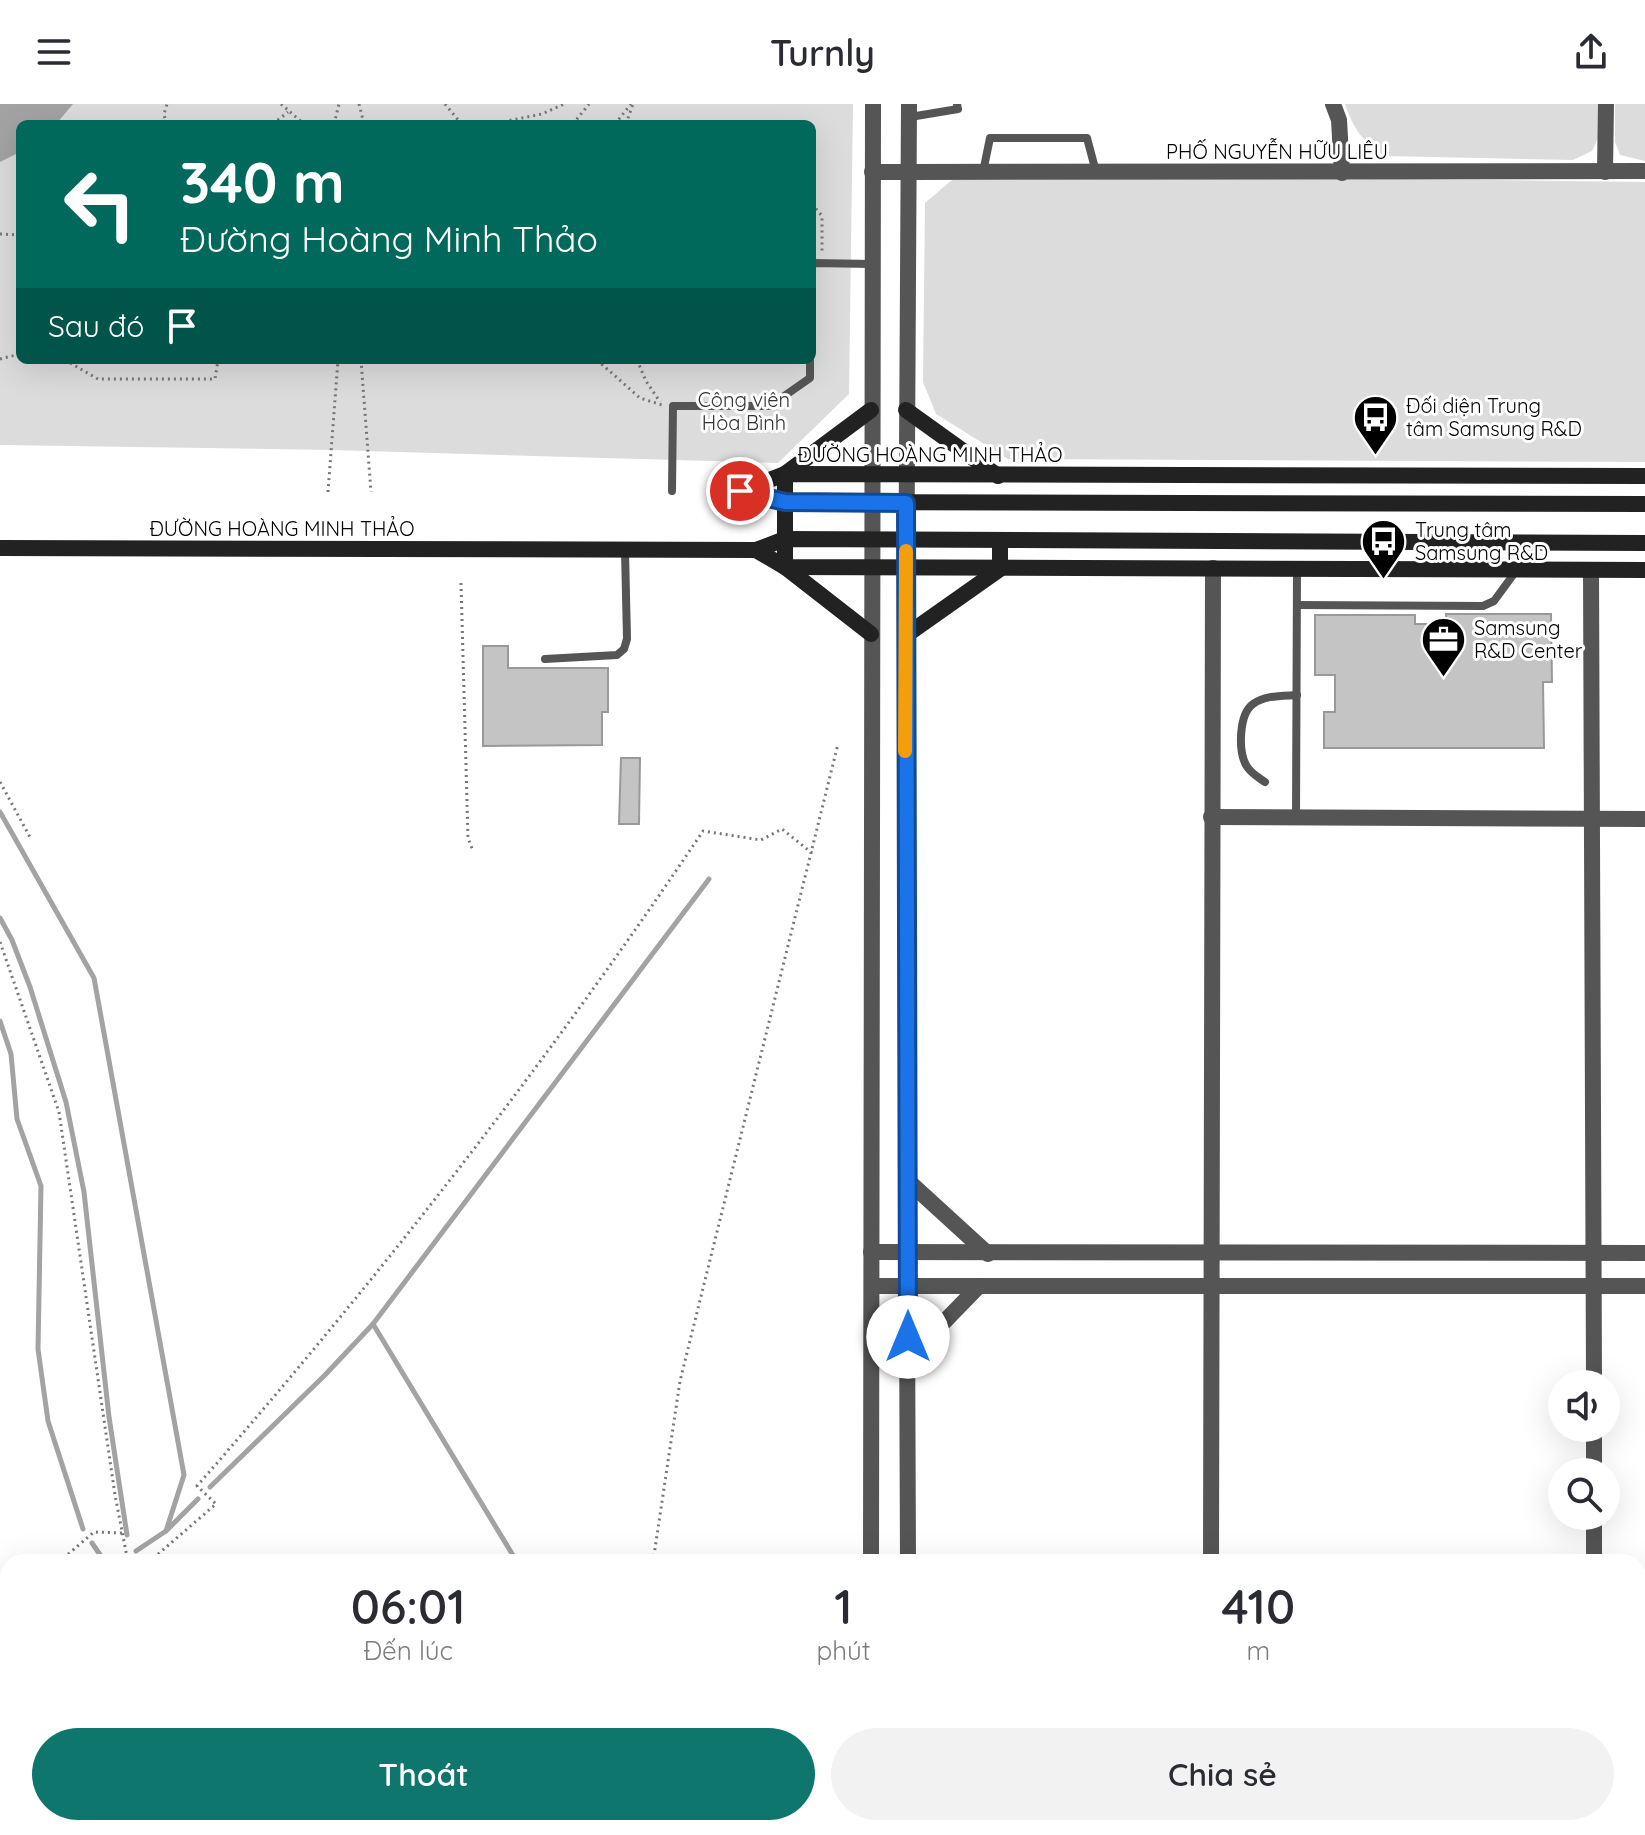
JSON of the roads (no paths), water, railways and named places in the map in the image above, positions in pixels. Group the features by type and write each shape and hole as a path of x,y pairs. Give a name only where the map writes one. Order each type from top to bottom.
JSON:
{"main road":[{"path":"785,567 785,474 871,410"},
{"path":"906,410 998,476 998,505"},
{"name":"ĐƯỜNG HOÀNG MINH THẢO","path":"1645,476 785,474 740,491 785,502 998,505 1645,504"},
{"name":"ĐƯỜNG HOÀNG MINH THẢO","path":"0,548 756,550 785,539 1645,543"},
{"path":"1000,542 1000,569"},
{"path":"756,550 785,567 871,634"},
{"path":"785,567 1645,570"},
{"path":"905,636 1000,569"}],"street":[{"path":"871,1554 873,104"},
{"path":"1333,104 1339,120 1342,173"},
{"path":"1605,172 1606,104"},
{"path":"908,1554 905,636 909,111"},
{"name":"PHỐ NGUYỄN HỮU LIÊU","path":"872,172 1645,171"},
{"path":"1211,1554 1213,568"},
{"path":"1591,570 1594,1370"},
{"path":"1211,817 1645,819"},
{"path":"907,1180 988,1254"},
{"path":"871,1252 1645,1253"},
{"path":"872,1286 1645,1286"},
{"path":"908,1359 979,1286"},
{"path":"1594,1530 1594,1554"}],"lane":[{"path":"909,111 958,109 957,104"},
{"path":"983,172 990,138 1087,138 1096,172"},
{"path":"816,263 872,264"},
{"path":"672,491 668,406 770,406 810,378 810,364"},
{"path":"545,659 617,655 624,649 627,639 625,551"},
{"path":"1296,817 1297,569"},
{"path":"1297,605 1483,606 1494,601 1517,570"},
{"path":"1265,782 1254,775 1243,755 1245,711 1262,699 1297,695"}],"waterway":[{"path":"0,812 94,978 184,1475 166,1531"},
{"path":"210,1487 373,1324 709,879"},
{"path":"0,918 30,987 66,1102 84,1192 109,1417 127,1535"},
{"path":"0,1021 11,1054 17,1119 41,1186 38,1349 48,1421 83,1529"},
{"path":"373,1324 512,1554"},
{"path":"136,1551 166,1531 198,1499"},
{"path":"92,1543 100,1554"}],"place":[{"name":"Đối diện Trung tâm Samsung R&D","path":"1375,456"},
{"name":"Trung tâm Samsung R&D","path":"1384,581"},
{"name":"Samsung R&D Center","path":"1443,679"}],"park label":[{"name":"Công viên Hòa Bình","path":"744,412"}]}
